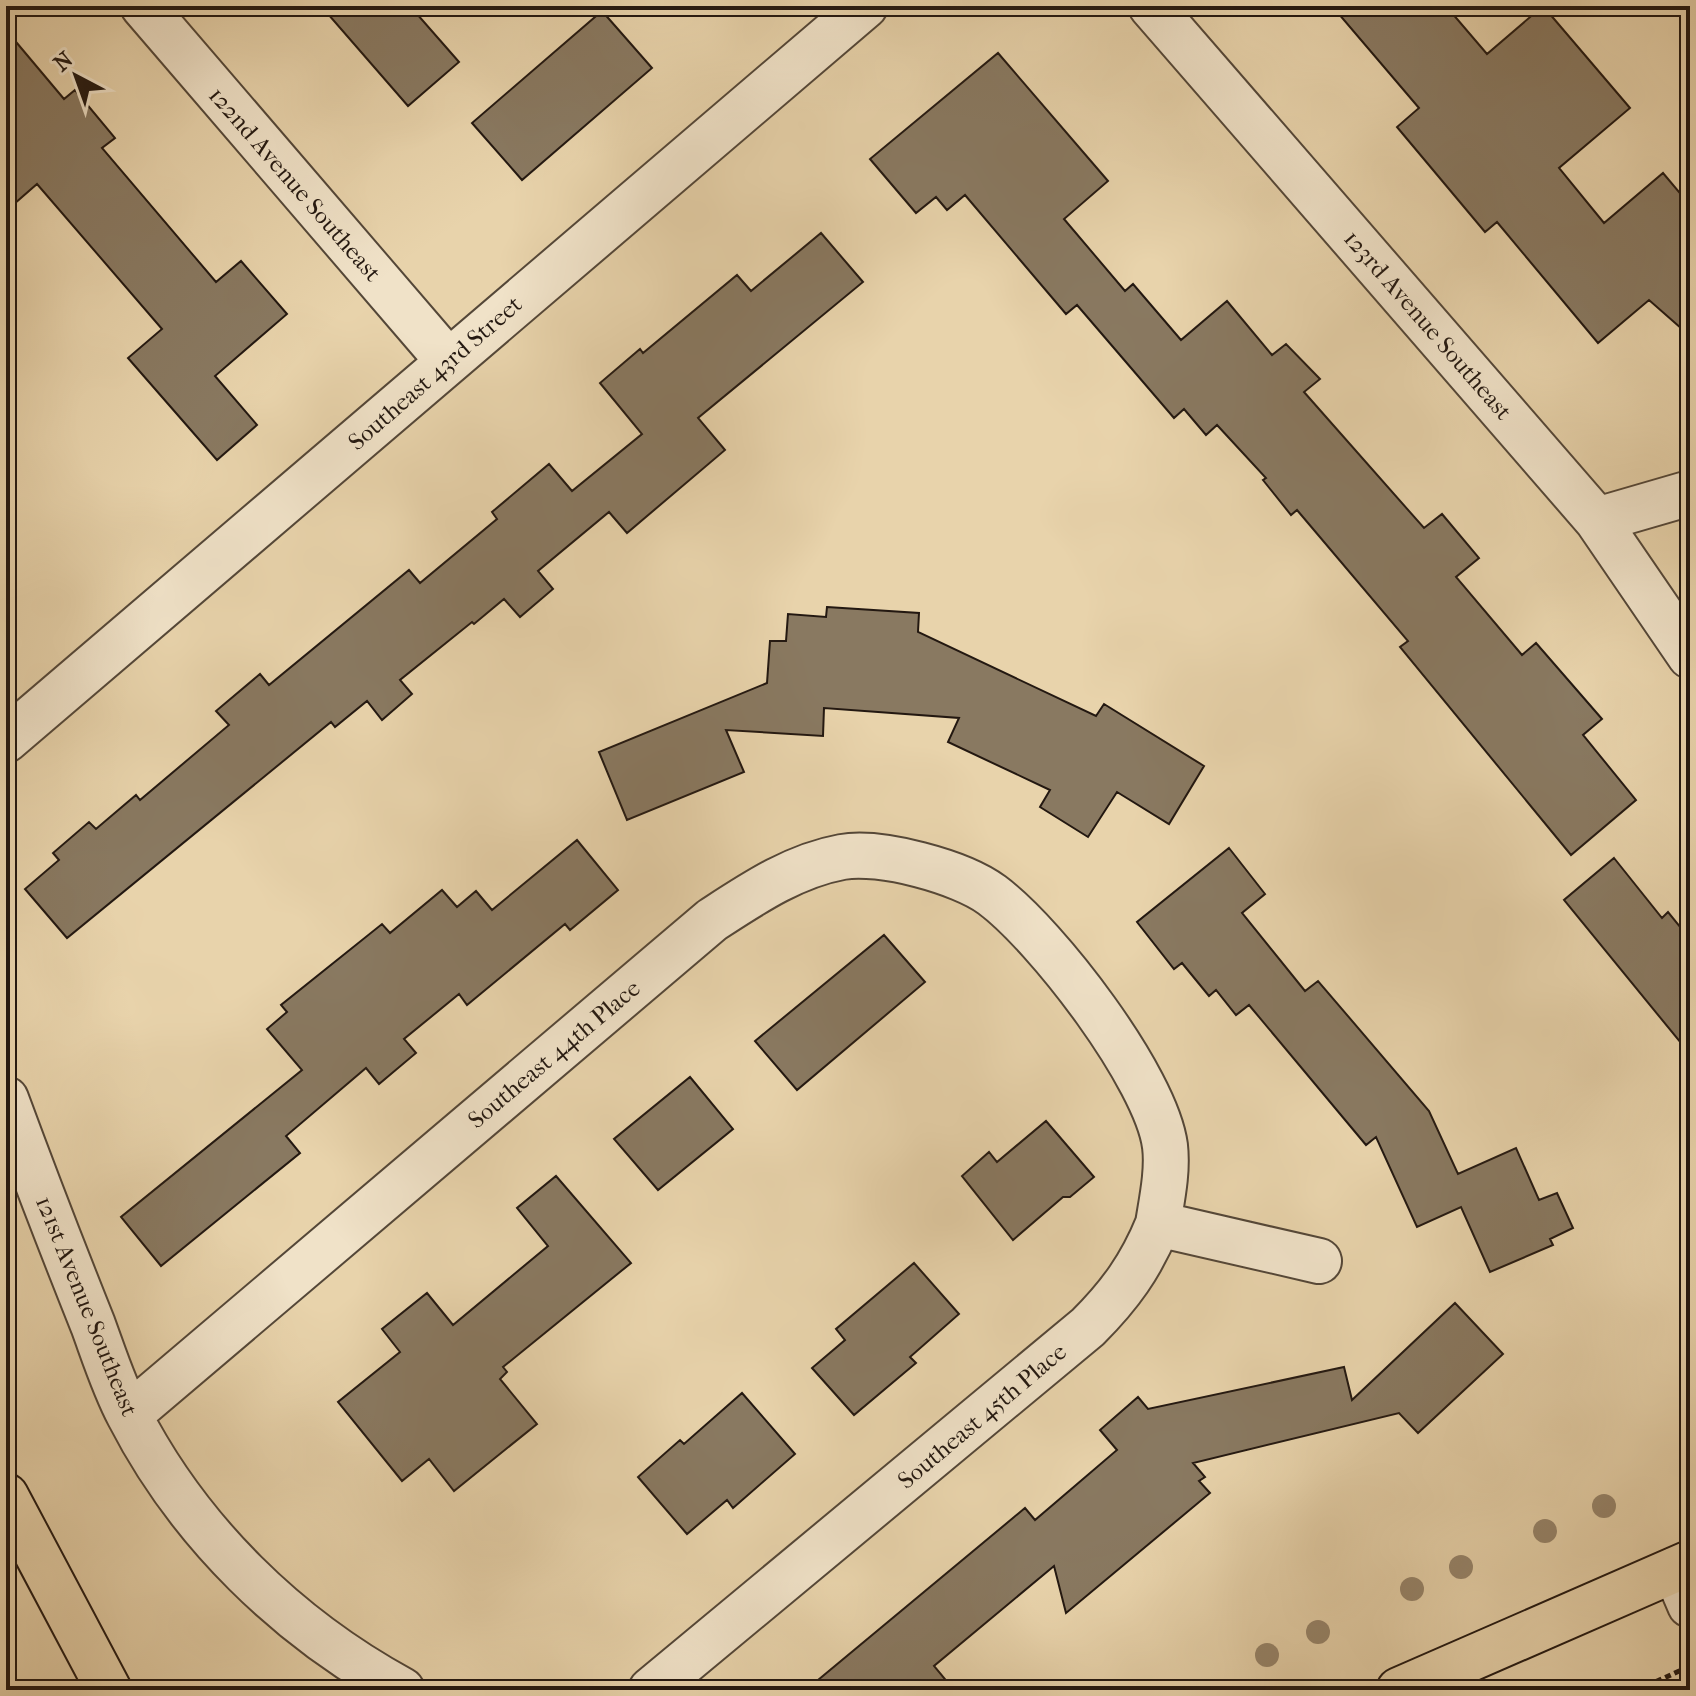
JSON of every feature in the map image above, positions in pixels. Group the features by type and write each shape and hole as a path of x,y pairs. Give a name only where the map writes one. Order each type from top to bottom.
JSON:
{"main road":[{"path":"6,1496 109,1690"},
{"path":"1399,1690 1685,1579"}],"street":[{"name":"122nd Avenue Southeast","path":"143,6 448,361"},
{"name":"Southeast 43rd Street","path":"6,740 865,6"},
{"name":"123rd Avenue Southeast","path":"1151,6 1597,520 1690,656"},
{"path":"1597,520 1690,493"},
{"name":"Southeast 44th Place","path":"129,1415 712,920 778,878 843,856 906,861 954,875 990,894 1028,927 1130,1059 1151,1099 1165,1145 1158,1224"},
{"name":"121st Avenue Southeast","path":"6,1099 129,1415 187,1507 237,1566 298,1621 355,1665 402,1690"},
{"path":"1158,1224 1319,1261"},
{"name":"Southeast 45th Place","path":"651,1690 1088,1327 1122,1292 1145,1257 1158,1224"}],"path":[{"path":"1638,1690 1690,1666"}],"building":[{"path":"321,6 410,6 459,62 408,106"},
{"path":"1332,6 1446,6 1487,54 1543,6 1630,108 1559,168 1604,223 1663,173 1690,205 1690,336 1649,300 1598,343 1497,222 1485,232 1397,127 1419,108"},
{"path":"602,11 652,68 522,180 472,123"},
{"path":"6,30 64,99 75,90 115,138 102,148 216,282 241,261 287,314 215,376 257,425 217,460 128,358 162,329 37,184 6,211"},
{"path":"998,53 1108,181 1064,219 1125,291 1133,284 1181,340 1227,301 1272,355 1286,344 1320,379 1304,392 1424,528 1442,514 1479,558 1456,577 1522,655 1536,643 1602,719 1583,735 1636,800 1571,855 1400,647 1408,641 1297,510 1291,515 1263,480 1266,478 1217,425 1206,435 1184,409 1174,418 1077,305 1066,314 965,195 947,210 936,197 916,213 870,159"},
{"path":"821,233 863,282 698,418 725,450 627,533 609,512 538,571 553,589 520,617 504,599 400,680 412,694 382,720 367,701 335,727 331,722 67,938 25,889 59,860 53,853 89,822 96,829 136,795 140,800 229,725 216,711 260,674 269,685 409,570 420,583 497,519 492,512 549,464 572,491 642,434 600,383 640,349 643,353 737,275 751,291"},
{"path":"827,607 919,613 918,632 1096,716 1104,704 1204,766 1169,824 1117,792 1088,837 1040,807 1050,790 948,742 959,718 824,708 823,736 726,730 744,772 627,820 599,752 767,683 770,641 786,641 788,614 826,617"},
{"path":"577,840 618,890 570,930 565,924 467,1005 459,994 404,1039 416,1053 379,1084 366,1068 286,1136 300,1153 161,1266 121,1217 302,1070 267,1029 287,1012 281,1005 382,924 390,933 442,890 457,907 476,891 492,910"},
{"path":"1229,848 1265,894 1242,913 1305,991 1318,981 1429,1111 1458,1174 1516,1148 1539,1200 1557,1193 1573,1228 1550,1239 1553,1245 1490,1272 1461,1207 1417,1227 1376,1137 1366,1145 1249,1005 1236,1015 1216,990 1209,996 1182,963 1174,969 1137,922"},
{"path":"1614,858 1662,918 1668,912 1690,939 1690,1054 1564,900"},
{"path":"884,935 925,982 797,1090 755,1041"},
{"path":"690,1077 733,1129 658,1190 614,1139"},
{"path":"1046,1121 1094,1177 1070,1197 1063,1197 1013,1240 962,1176 989,1152 997,1162"},
{"path":"556,1176 631,1263 503,1367 507,1372 500,1379 537,1424 454,1491 429,1459 402,1481 338,1402 400,1352 382,1329 427,1293 453,1325 548,1246 517,1208"},
{"path":"914,1263 959,1314 910,1357 916,1363 854,1415 812,1368 845,1340 836,1329"},
{"path":"1455,1303 1503,1354 1418,1433 1399,1413 1193,1463 1205,1477 1199,1481 1210,1493 1066,1613 1054,1566 934,1666 954,1690 806,1690 1025,1508 1035,1520 1117,1450 1100,1430 1138,1397 1148,1409 1344,1367 1352,1400"},
{"path":"742,1393 795,1454 733,1508 727,1500 687,1534 638,1477 680,1440 684,1444"}]}
